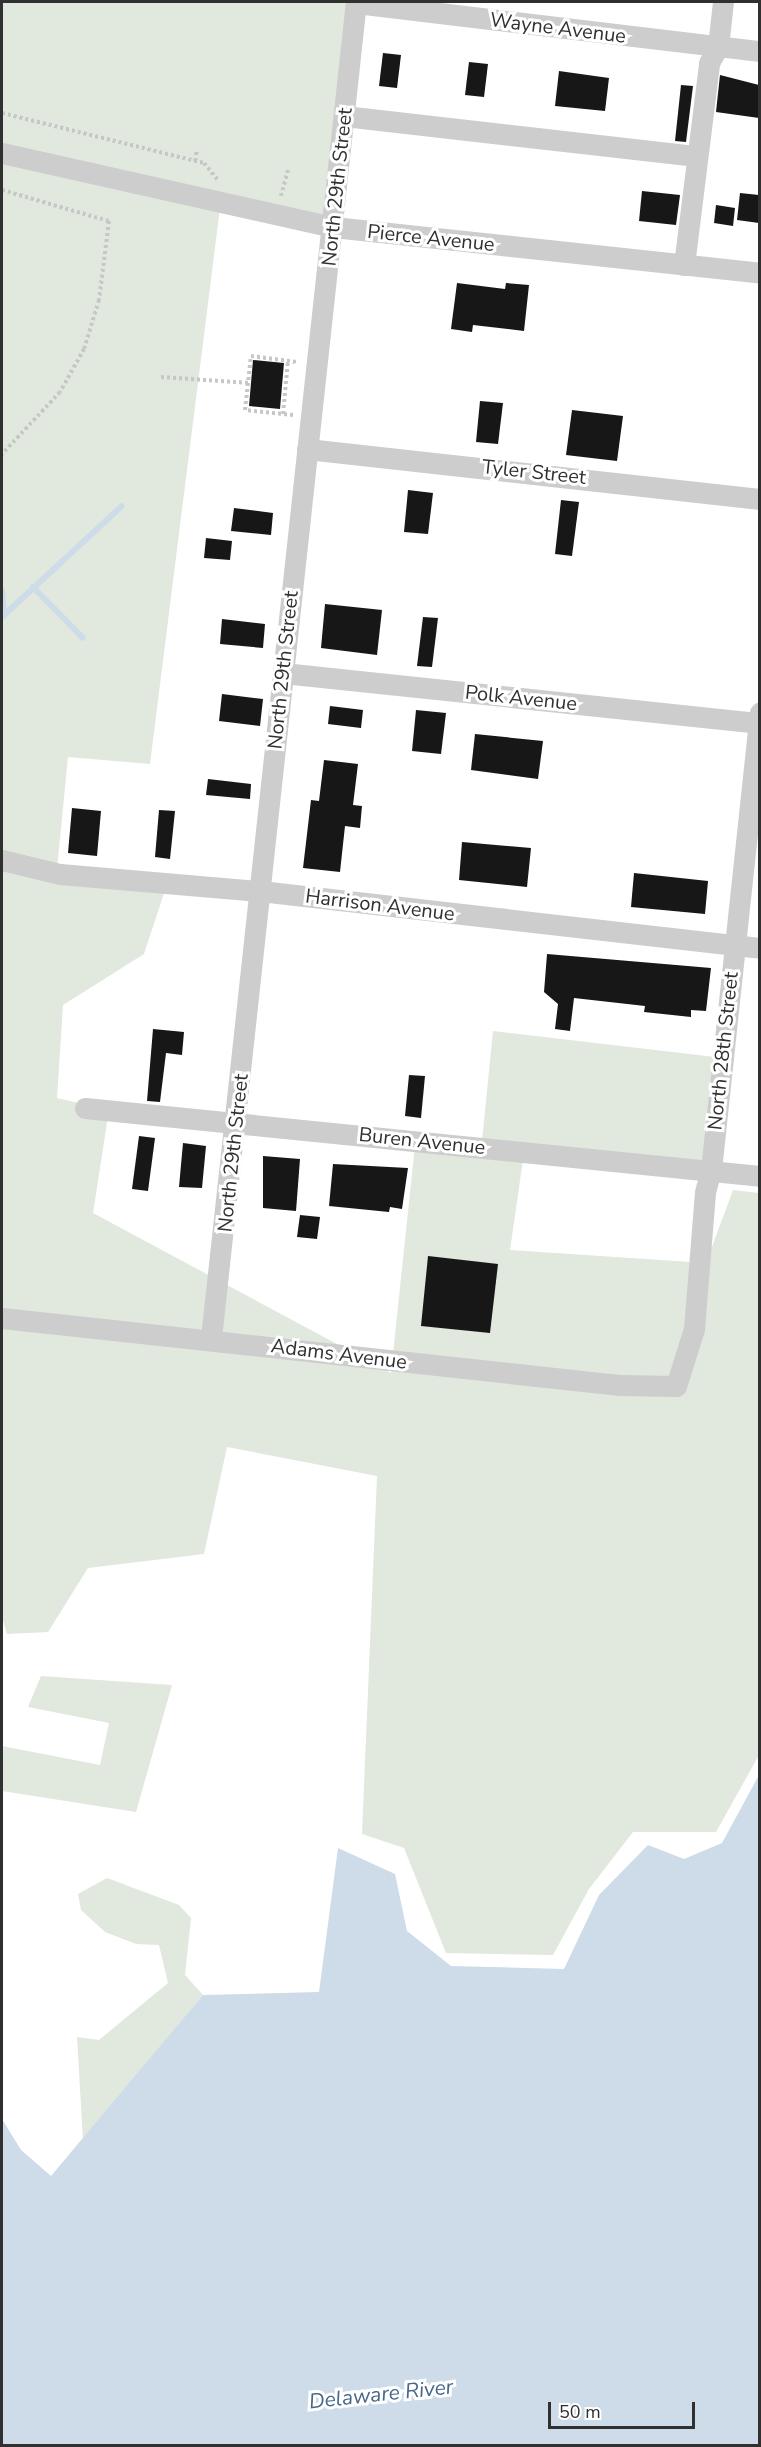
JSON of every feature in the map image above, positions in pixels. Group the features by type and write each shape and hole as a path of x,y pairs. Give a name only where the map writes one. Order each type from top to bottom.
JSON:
{"street":[{"name":"Wayne Avenue","path":"356,2 759,51"},
{"name":"North 29th Street","path":"211,1338 237,1122 356,2"},
{"path":"684,265 709,63 718,47 723,2"},
{"path":"344,116 697,156"},
{"name":"Pierce Avenue","path":"2,153 333,227 759,273"},
{"name":"Tyler Street","path":"308,442 759,499"},
{"name":"Polk Avenue","path":"283,673 759,720"},
{"name":"North 28th Street","path":"676,1386 694,1329 705,1192 711,1170 759,720"},
{"name":"Harrison Avenue","path":"2,860 60,874 260,891 759,948"},
{"name":"Buren Avenue","path":"85,1108 759,1176"},
{"name":"Adams Avenue","path":"2,1318 211,1338 620,1385 676,1386"}],"path":[{"path":"2,112 204,163 225,187"},
{"path":"195,161 197,150"},
{"path":"270,197 281,199 288,170"},
{"path":"2,190 109,221 99,300 80,357 36,421 2,454"},
{"path":"297,416 245,410 251,356 304,362"},
{"path":"283,414 288,360"},
{"path":"161,377 249,383"},
{"path":"298,405 297,430 308,442"}],"shaded area":[{"path":"2,2 356,2 330,235 220,208 150,764 68,757 57,869 167,884 144,954 63,1005 57,1098 109,1110 93,1213 391,1373 416,1136 482,1141 493,1031 715,1057 703,1165 525,1146 510,1250 706,1263 733,1190 759,1193 759,1755 716,1832 633,1832 589,1889 553,1955 446,1953 404,1848 362,1834 377,1476 227,1447 204,1554 88,1568 48,1632 7,1634 2,1617"},
{"path":"41,1676 172,1685 136,1812 2,1791 2,1746 100,1765 109,1723 28,1707"},
{"path":"107,1878 179,1905 191,1918 185,1975 203,1995 83,2140 77,2037 99,2040 168,1983 159,1945 136,1944 105,1932 81,1910 78,1894"}],"water":[{"name":"Delaware River","path":"759,1775 759,2445 2,2445 2,2119 21,2150 51,2176 203,1995 319,1992 338,1848 395,1874 407,1931 451,1966 564,1969 599,1895 648,1845 684,1859 722,1843"}],"building":[{"path":"383,53 401,55 397,88 379,86"},
{"path":"469,62 488,64 484,97 465,95"},
{"path":"559,71 609,78 605,111 555,106"},
{"path":"720,75 759,85 759,118 716,112"},
{"path":"681,85 693,86 686,142 675,141"},
{"path":"642,191 680,195 676,225 639,221"},
{"path":"740,193 759,195 759,223 737,220"},
{"path":"716,205 735,208 733,226 714,223"},
{"path":"457,283 505,289 506,283 529,285 524,331 473,325 472,332 451,329"},
{"path":"253,360 284,363 280,409 249,406"},
{"path":"480,401 503,403 498,444 476,442"},
{"path":"572,410 623,416 617,461 566,455"},
{"path":"408,490 433,493 428,534 404,532"},
{"path":"561,500 579,502 572,556 555,554"},
{"path":"234,508 273,513 271,535 231,531"},
{"path":"206,538 232,541 230,560 204,558"},
{"path":"325,604 382,610 377,655 321,648"},
{"path":"423,617 438,618 432,667 417,666"},
{"path":"222,619 265,624 263,648 220,644"},
{"path":"222,694 263,699 260,726 219,721"},
{"path":"330,706 363,710 361,728 328,724"},
{"path":"416,710 446,713 441,754 412,751"},
{"path":"475,734 543,741 538,779 471,770"},
{"path":"324,760 358,764 353,805 362,806 360,828 345,826 340,872 303,868 311,800 319,801"},
{"path":"208,779 251,784 250,799 206,795"},
{"path":"72,808 101,811 97,856 68,853"},
{"path":"159,810 175,811 170,859 155,857"},
{"path":"462,842 531,848 527,887 459,880"},
{"path":"634,873 708,881 705,914 631,907"},
{"path":"547,954 711,968 706,1011 691,1010 691,1017 644,1012 645,1006 574,998 570,1031 555,1029 558,1004 544,992"},
{"path":"153,1029 184,1032 182,1055 166,1053 160,1102 147,1101"},
{"path":"409,1075 425,1076 421,1118 405,1116"},
{"path":"139,1136 155,1138 148,1191 132,1189"},
{"path":"183,1143 206,1146 202,1188 179,1187"},
{"path":"263,1156 300,1159 296,1211 263,1208"},
{"path":"333,1164 408,1168 402,1209 390,1207 389,1212 329,1206"},
{"path":"300,1215 320,1217 317,1239 297,1237"},
{"path":"428,1256 498,1264 490,1333 421,1326"}],"waterway":[{"path":"2,617 122,506"},
{"path":"33,587 83,638"},
{"path":"2,590 4,614"}]}
